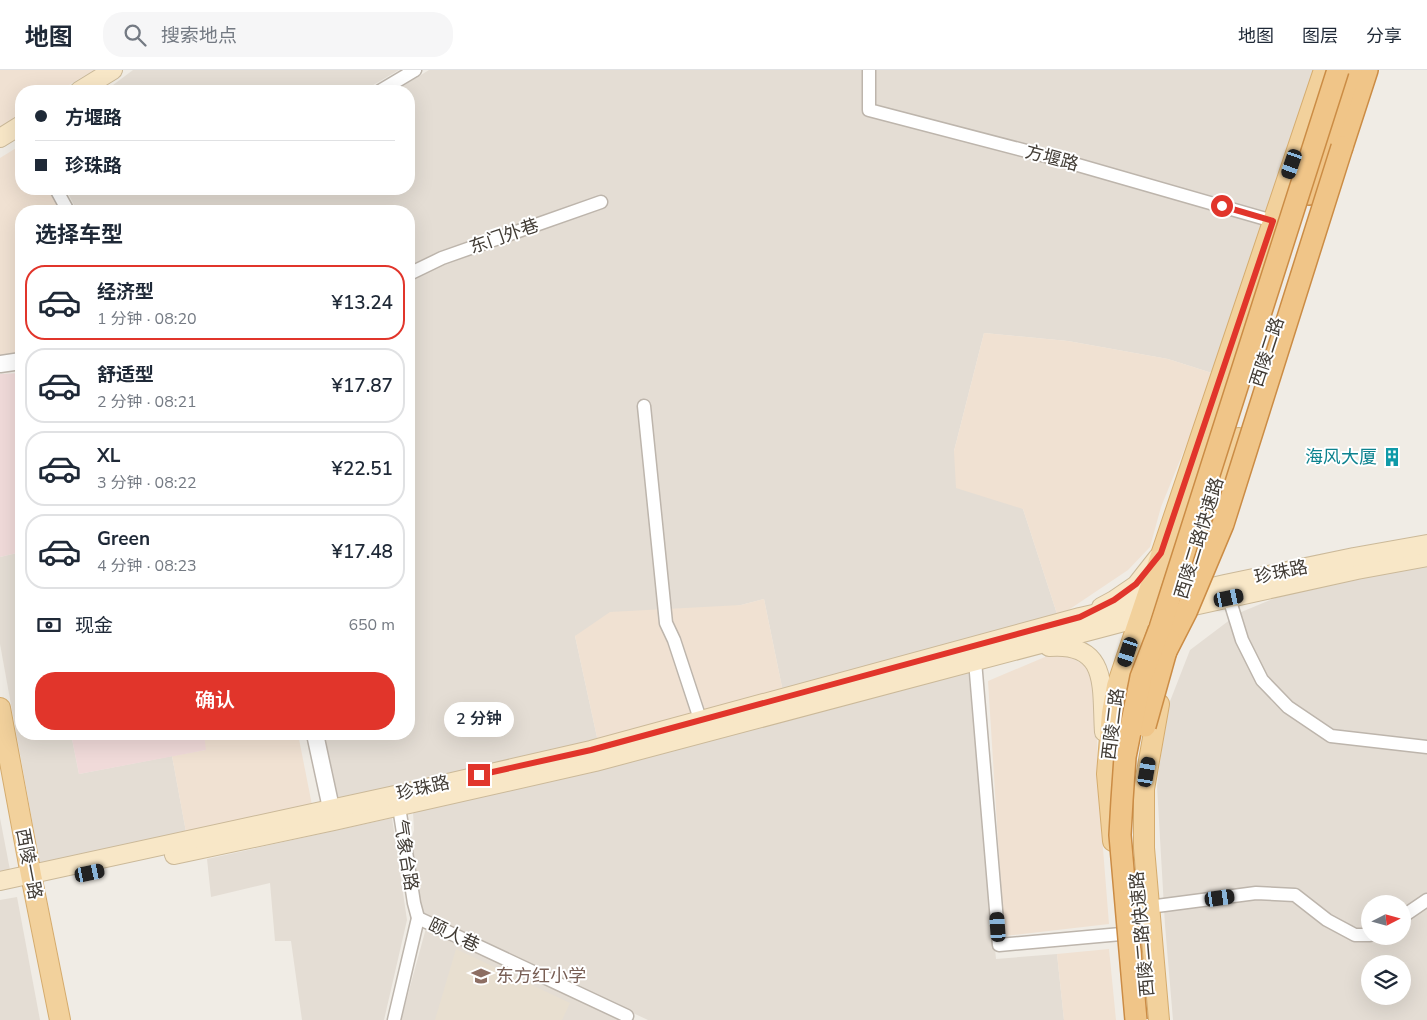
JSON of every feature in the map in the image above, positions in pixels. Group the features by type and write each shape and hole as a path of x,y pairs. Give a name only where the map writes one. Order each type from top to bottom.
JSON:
{"highway":[{"name":"西陵二路快速路","path":"1136,1020 1120,836 1125,757 1141,677 1160,628 1338,70"},
{"name":"西陵二路快速路","path":"1150,1020 1135,863 1133,799 1145,725 1248,374 1351,70"},
{"path":"1164,655 1186,612 1224,524 1367,70"}],"main road":[{"path":"89,85 113,70"},
{"name":"西陵二路","path":"1128,1020 1107,774 1112,713 1117,686 1324,70"},
{"name":"西陵二路","path":"1159,1020 1144,848 1144,789 1161,690 1187,600 1359,70"},
{"path":"0,138 15,129"},
{"name":"珍珠路","path":"0,881 28,881 399,807 595,762 1004,653 1142,610 1354,557 1427,544"},
{"path":"1080,617 1114,600 1136,584 1161,553"},
{"name":"珍珠路","path":"1187,600 1229,598 1427,557"},
{"name":"珍珠路","path":"0,891 28,881 331,808 591,750 1080,617 1142,610"},
{"path":"1004,653 1059,646 1080,650 1095,662 1101,687 1107,774"},
{"name":"西陵一路","path":"0,708 51,1020"},
{"name":"西陵一路","path":"0,764 60,1020"}],"street":[{"path":"390,85 415,70"},
{"name":"方堰路","path":"869,70 869,110 1057,159 1273,221"},
{"name":"东门外巷","path":"415,271 451,255 602,202"},
{"path":"0,364 15,363"},
{"path":"644,406 666,623 674,640 700,719"},
{"path":"1229,598 1242,640 1262,680 1288,707 1331,736 1427,747"},
{"path":"975,660 999,945 1121,934"},
{"path":"316,740 331,808"},
{"name":"气象台路","path":"394,1020 418,918 399,807"},
{"path":"1150,907 1256,893 1295,895 1327,920 1355,935 1361,935"},
{"path":"1411,911 1427,900"},
{"name":"颐人巷","path":"418,918 627,1016"}],"shaded area":[{"path":"0,70 94,70 69,85 15,85 15,118 0,127"},
{"path":"133,70 399,70 373,85 113,85"},
{"path":"429,70 1317,70 1215,374 1168,359 1068,341 984,333 954,451 1023,509 1058,617 783,692 764,599 575,636 598,742 333,800 320,740 415,740 415,205 74,205 69,195 415,195 415,85 405,85"},
{"path":"15,149 15,195 53,195 59,205 15,205 15,358 0,359 0,158"},
{"path":"984,333 1068,341 1168,359 1215,374 1161,507 1150,547 1128,570 1058,617 1023,509 956,488 954,451"},
{"path":"15,373 15,553 0,557 0,374"},
{"path":"15,553 15,726 0,644 0,557"},
{"path":"1427,562 1427,1020 1173,1020 1165,925 1157,786 1167,709 1190,650 1239,613 1297,589"},
{"path":"764,599 783,692 598,742 575,636 610,612 741,605"},
{"path":"1059,651 1093,670 1098,786 1109,924 1004,936 988,681"},
{"path":"968,669 996,959 1057,954 1064,1020 648,1020 424,916 412,870 410,845 414,830 413,812"},
{"path":"17,740 72,740 79,774 172,756 186,832 40,864"},
{"path":"72,740 205,740 206,750 79,774"},
{"path":"204,740 299,740 312,805 186,832 172,756 205,750"},
{"path":"0,818 10,870 0,873"},
{"path":"392,818 407,920 384,1020 302,1020 291,941 275,941 270,883 211,897 207,859"},
{"path":"17,897 40,1020 0,1020 0,900"},
{"path":"426,928 625,1020 401,1020"},
{"name":"东方红小学","path":"456,949 570,1003 562,1020 435,1020"},
{"path":"1109,949 1116,1020 1064,1020 1057,954"}],"place":[{"name":"海风大厦","path":"1392,457"},
{"name":"东方红小学","path":"481,976"}],"route":[{"path":"479,775 591,750 1080,617 1114,600 1136,584 1161,553 1273,221 1222,206"}]}
